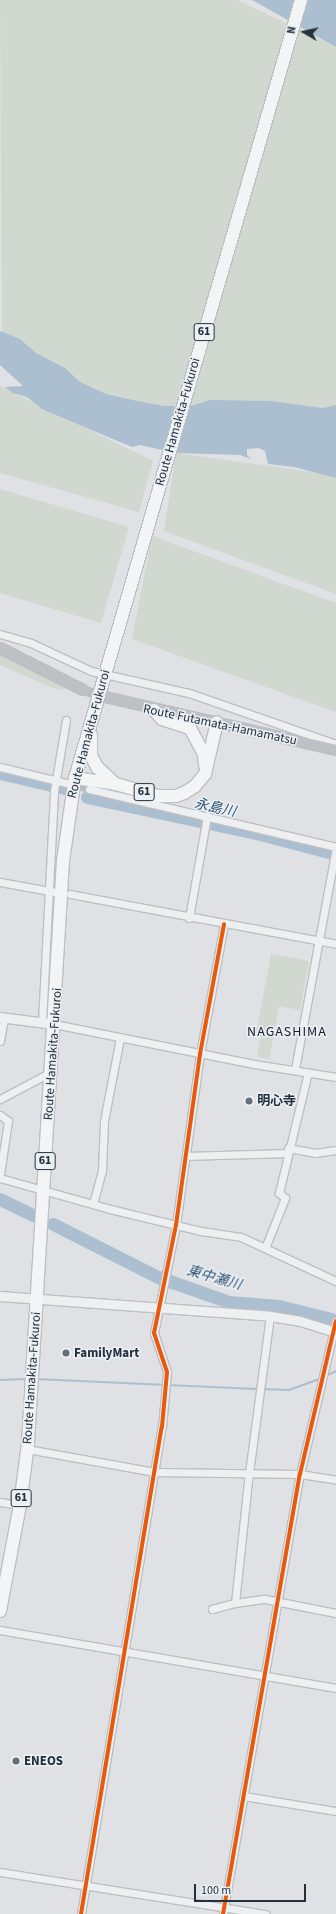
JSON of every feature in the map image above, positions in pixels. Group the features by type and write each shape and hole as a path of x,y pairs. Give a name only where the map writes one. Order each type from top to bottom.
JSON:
{"main road":[{"name":"Route Hamakita-Fukuroi","path":"0,1611 20,1505 28,1449 51,1072 48,1023 71,780 95,708 301,0"},
{"path":"0,648 83,690"},
{"name":"Route Futamata-Hamamatsu","path":"105,697 154,710 217,722 336,750"},
{"path":"95,708 90,738 91,756 97,767 116,784"},
{"path":"154,710 162,719 190,728 204,754 205,774"},
{"path":"205,774 217,722"},
{"name":"61","path":"71,780 116,784 158,796 176,796 195,786 205,774"}],"street":[{"path":"0,634 31,643 91,671 106,668 218,701 336,744"},
{"path":"48,1023 54,791 66,720"},
{"path":"0,767 56,780 71,780"},
{"path":"89,789 207,819 336,847 320,941 295,1069"},
{"path":"189,918 207,819"},
{"path":"0,882 52,891"},
{"path":"70,894 189,918 336,944"},
{"path":"81,1914 126,1653 167,1390 167,1372 154,1333 164,1276 176,1225 187,1156 200,1054 224,924"},
{"path":"0,1041 2,1018 48,1023 200,1054 336,1077"},
{"path":"93,1204 102,1171 104,1121 120,1038"},
{"path":"0,1099 51,1072"},
{"path":"265,1248 285,1198 279,1193 287,1151 308,1072"},
{"path":"0,1115 8,1121 0,1174"},
{"path":"187,1156 287,1151 315,1153 336,1150"},
{"path":"0,1178 43,1191 176,1225 241,1237 336,1281"},
{"path":"0,1296 270,1316 300,1321 335,1331"},
{"path":"235,1603 249,1473 270,1316"},
{"path":"224,1910 300,1474 319,1385 335,1331 336,1321"},
{"path":"28,1449 155,1472 300,1474 336,1480"},
{"path":"0,1502 20,1505"},
{"path":"212,1609 235,1603 277,1600 336,1613"},
{"path":"0,1630 126,1653 336,1688"},
{"path":"244,1796 336,1812"},
{"path":"0,1872 85,1885 224,1910 266,1914"}],"shaded area":[{"path":"0,0 237,0 336,47 336,406 204,426 95,401 2,332"},
{"path":"0,386 153,461 139,512 0,473"},
{"path":"176,453 319,473 336,478 336,594 164,531"},
{"path":"0,489 129,527 101,623 0,593"},
{"path":"152,536 336,603 336,712 132,639"},
{"path":"0,654 69,687 58,690 0,665"},
{"path":"271,954 309,961 300,1010 279,1006 269,1059 257,1056 261,1036 256,1035"}],"water":[{"path":"252,0 336,0 336,47 334,46"},
{"path":"0,331 20,339 36,353 65,368 80,382 106,394 137,401 164,406 191,406 210,400 271,401 323,408 336,405 336,478 294,467 268,464 265,451 259,448 247,449 247,455 251,459 240,455 176,453 140,445 132,447 42,409 27,397 13,393 5,387 23,386 0,365"}],"waterway":[{"name":"永島川","path":"0,773 65,788"},
{"name":"永島川","path":"87,797 252,832 336,854"},
{"name":"東中瀬川","path":"0,1199 33,1215"},
{"name":"東中瀬川","path":"53,1224 158,1277 229,1302 279,1306 331,1319"},
{"path":"324,1377 336,1371"},
{"path":"0,1380 27,1379"},
{"path":"35,1379 258,1389"},
{"path":"263,1389 289,1390 320,1379"}],"tunnel":[{"path":"83,690 105,697"},
{"path":"71,784 89,789"}],"cycle path":[{"path":"81,1914 162,1427 167,1372 154,1333 176,1225 200,1054 224,924"},
{"path":"223,1914 300,1474 336,1321"}],"place":[{"name":"明心寺","path":"249,1101"},
{"name":"FamilyMart","path":"66,1353"},
{"name":"ENEOS","path":"16,1761"}],"district":[{"name":"NAGASHIMA","path":"287,1032"}]}
